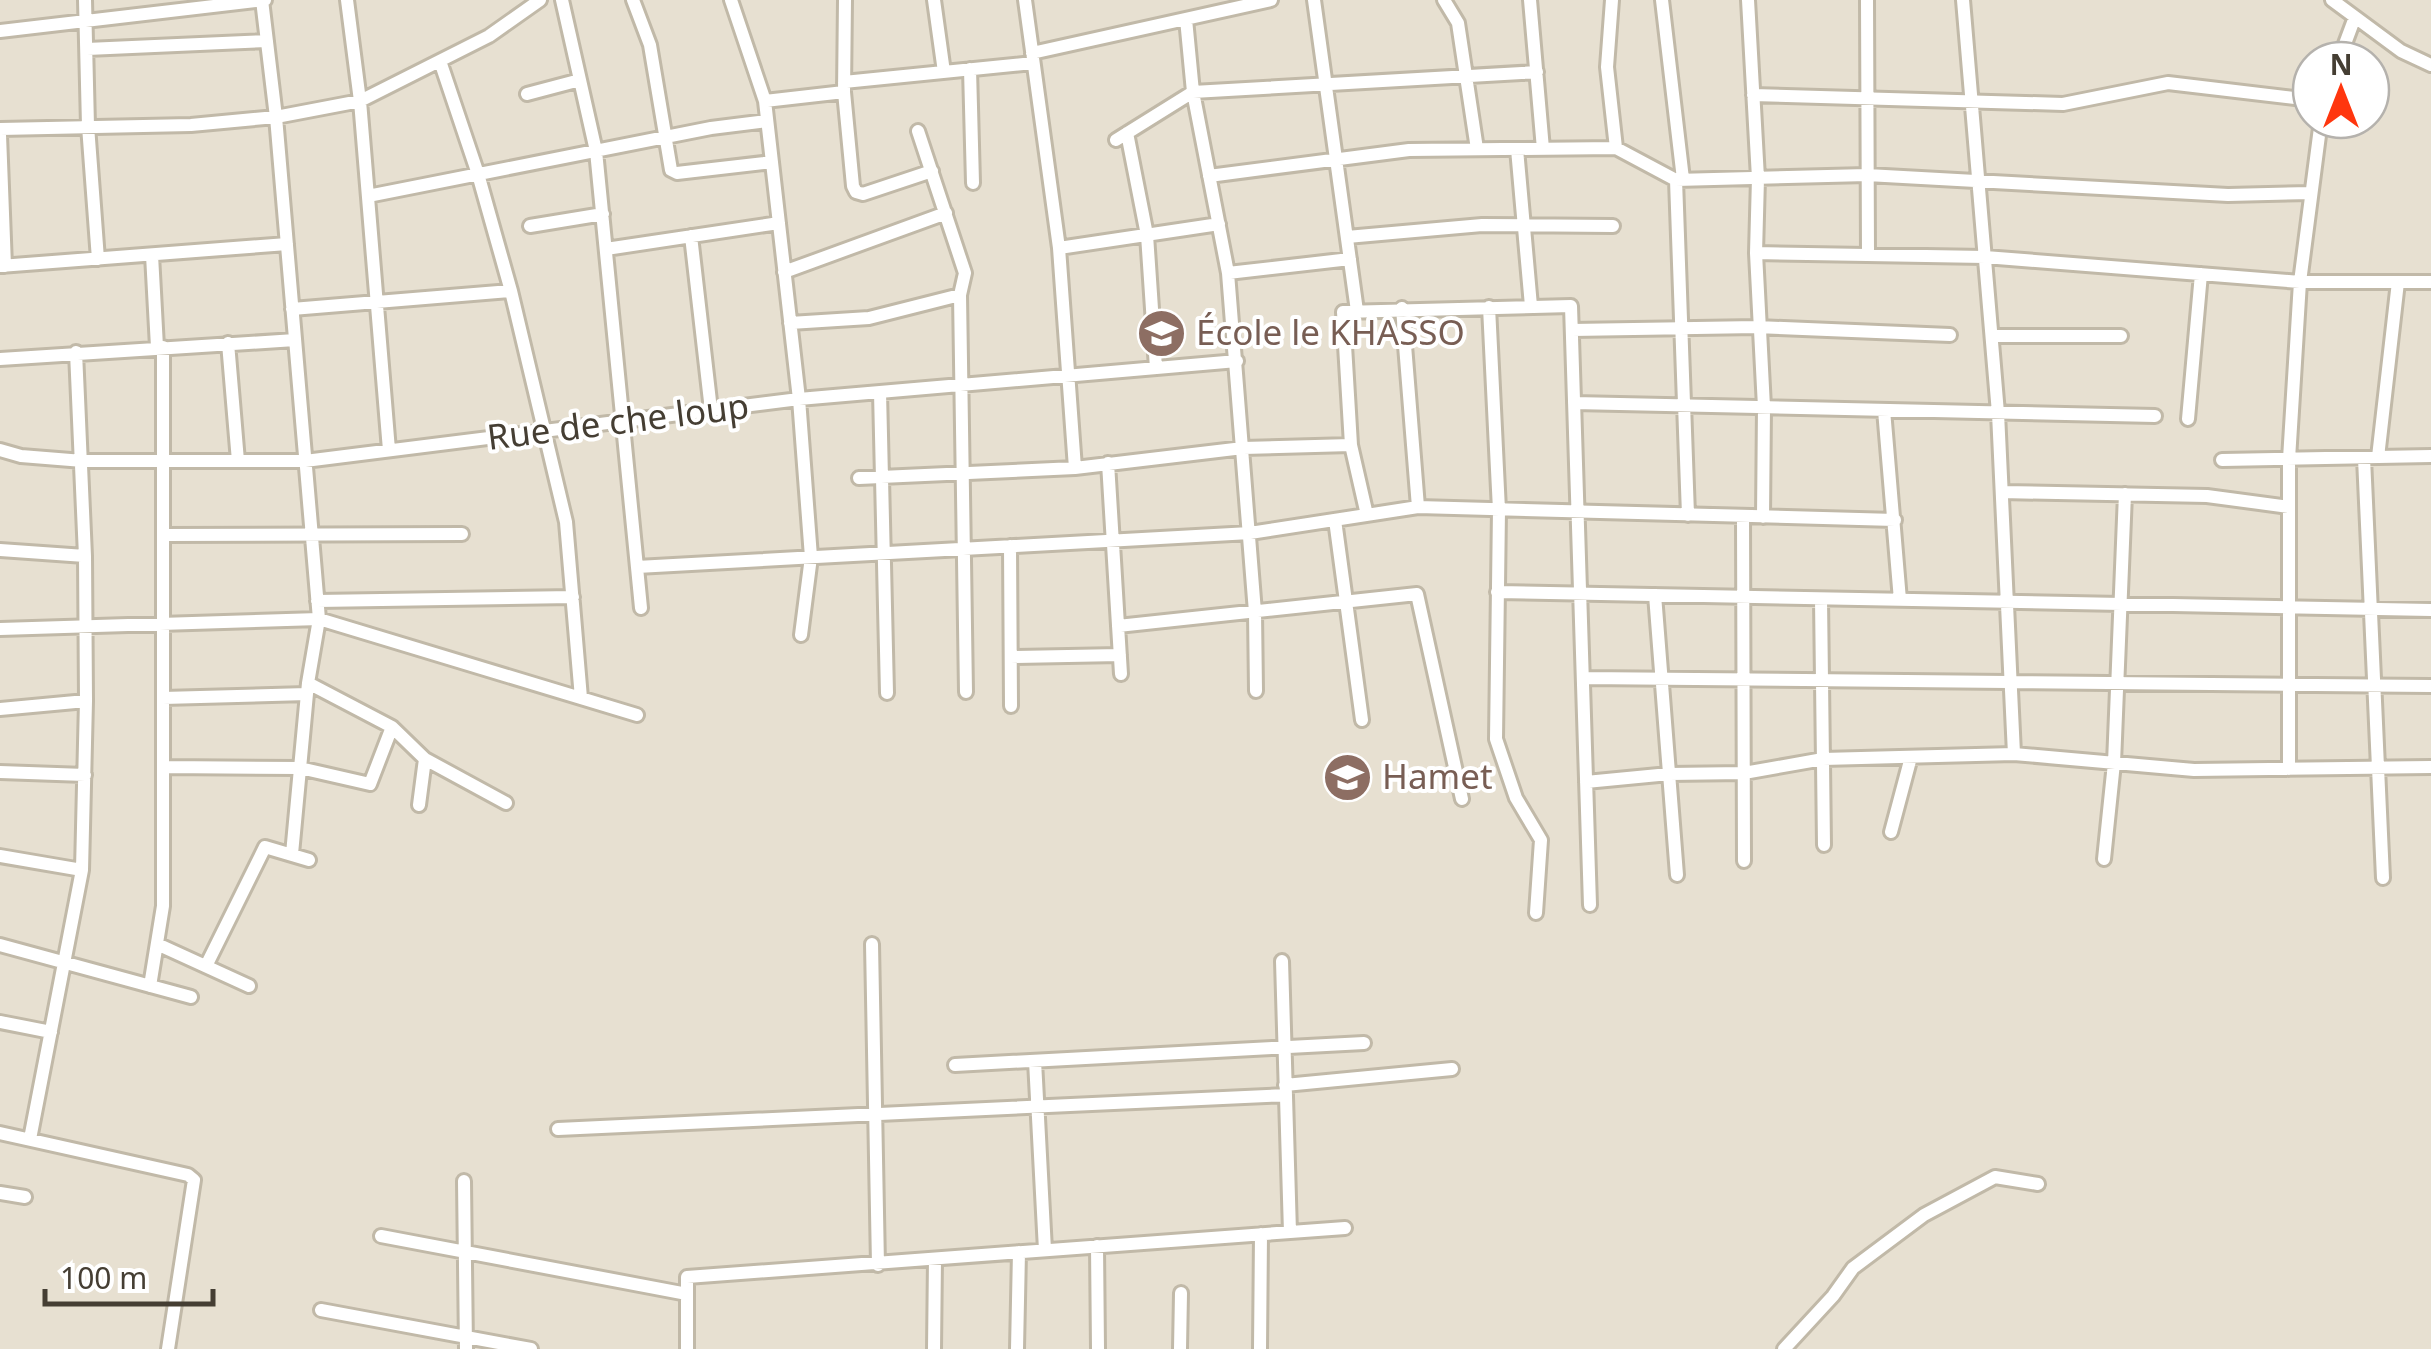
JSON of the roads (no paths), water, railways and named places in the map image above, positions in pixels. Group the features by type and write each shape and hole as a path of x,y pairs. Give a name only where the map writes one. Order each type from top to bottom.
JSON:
{"street":[{"path":"84,0 98,259"},
{"path":"0,30 263,0 319,619 292,854"},
{"path":"347,0 360,101 389,450"},
{"path":"287,244 2,266 0,132 191,125 276,117 360,101 490,36 540,0"},
{"path":"562,0 596,151 641,608"},
{"path":"633,0 650,46 668,162 677,173 772,162"},
{"path":"731,0 765,101 799,400 811,557 802,634"},
{"path":"845,0 844,87 852,186 864,194 932,171"},
{"path":"934,0 944,72"},
{"path":"1024,0 1059,248 1075,468"},
{"path":"765,101 1032,58 1271,0"},
{"path":"1314,0 1356,311"},
{"path":"1444,0 1458,23 1477,149"},
{"path":"1530,0 1543,149"},
{"path":"1612,0 1607,67 1616,148"},
{"path":"1662,0 1680,180 1688,515"},
{"path":"1748,0 1758,178 1757,327 1764,407 1763,517"},
{"path":"1866,0 1868,255"},
{"path":"1962,0 1998,413 2014,754"},
{"path":"2332,0 2401,51 2431,66"},
{"path":"2346,40 2355,17"},
{"path":"1186,19 1193,92 1228,273 1256,612 1256,692"},
{"path":"87,48 267,41"},
{"path":"440,61 478,174 510,291 566,522 581,698"},
{"path":"970,69 974,183"},
{"path":"1156,368 1147,235 1122,136 1193,92 1537,72"},
{"path":"527,94 580,80"},
{"path":"1753,95 2063,104 2168,83 2291,98"},
{"path":"368,196 767,121"},
{"path":"918,132 965,272 960,295 966,692"},
{"path":"2289,769 2290,459 2300,282 2318,140"},
{"path":"1209,176 1409,150 1616,148 1680,180 1867,175 2228,195 2311,193"},
{"path":"1517,149 1531,306"},
{"path":"784,272 946,213"},
{"path":"530,226 603,214"},
{"path":"606,248 778,224"},
{"path":"1059,248 1218,224"},
{"path":"1347,237 1482,225 1613,226"},
{"path":"691,236 711,410"},
{"path":"1756,253 1985,257 2300,282 2431,282"},
{"path":"150,986 163,906 163,461 160,347 152,255"},
{"path":"1228,273 1350,259"},
{"path":"2188,419 2201,274"},
{"path":"2384,878 2371,608 2371,458 2398,282"},
{"path":"292,310 510,291"},
{"path":"790,323 869,318 960,295"},
{"path":"1367,515 1351,444 1343,312 1571,306 1590,905"},
{"path":"1489,307 1499,510 1496,740 1516,798 1541,840 1536,913"},
{"path":"1402,308 1418,508"},
{"path":"1572,330 1757,327 1950,335"},
{"path":"1992,336 2122,336"},
{"path":"0,359 295,340"},
{"path":"228,343 238,461"},
{"path":"30,1139 82,870 85,556 76,352"},
{"name":"Rue de che loup","path":"0,450 22,456 83,461 306,461 799,400 1236,361"},
{"path":"880,392 886,693"},
{"path":"1574,402 2155,416"},
{"path":"1884,410 1900,600"},
{"path":"859,478 1075,468 1243,448 1351,444"},
{"path":"2222,460 2431,456"},
{"path":"1108,463 1121,674"},
{"path":"2002,492 2207,496 2289,507"},
{"path":"2104,859 2114,763 2125,494"},
{"path":"637,567 1250,533 1418,508 1895,520"},
{"path":"1742,516 1744,861"},
{"path":"1335,520 1362,720"},
{"path":"163,535 462,534"},
{"path":"1010,546 1011,706"},
{"path":"0,550 85,556"},
{"path":"1496,592 2431,610"},
{"path":"1118,626 1417,594 1462,799"},
{"path":"1654,595 1676,875"},
{"path":"318,601 572,597"},
{"path":"1821,598 1824,845"},
{"path":"0,629 319,619 637,715"},
{"path":"1011,657 1120,654"},
{"path":"1583,678 2431,686"},
{"path":"163,698 308,689 392,727 425,759 506,803"},
{"path":"0,708 86,701"},
{"path":"163,767 300,768 370,784 392,727"},
{"path":"1586,782 1668,774 1744,773 1823,759 2014,754 2194,770 2431,767"},
{"path":"1891,832 1910,757"},
{"path":"419,805 425,759"},
{"path":"0,772 85,775"},
{"path":"206,966 265,847 309,860"},
{"path":"0,856 82,870"},
{"path":"157,944 250,986"},
{"path":"872,944 878,1265"},
{"path":"0,945 191,997"},
{"path":"1282,962 1290,1232"},
{"path":"0,1022 51,1032"},
{"path":"955,1066 1364,1043"},
{"path":"1035,1061 1045,1250"},
{"path":"558,1129 1038,1107 1285,1090 1452,1069"},
{"path":"0,1133 188,1175 194,1180 168,1349"},
{"path":"1784,1349 1853,1268 1924,1214 1996,1177 2038,1184"},
{"path":"464,1180 466,1343"},
{"path":"0,1192 24,1196"},
{"path":"687,1349 687,1277 1345,1228"},
{"path":"1260,1349 1261,1234"},
{"path":"381,1236 687,1294"},
{"path":"1098,1246 1098,1349"},
{"path":"1017,1349 1019,1252"},
{"path":"934,1349 935,1258"},
{"path":"1180,1349 1181,1293"},
{"path":"321,1310 466,1343 531,1349"}],"place":[{"name":"École le KHASSO","path":"1161,333"},
{"name":"Hamet","path":"1347,777"}]}
